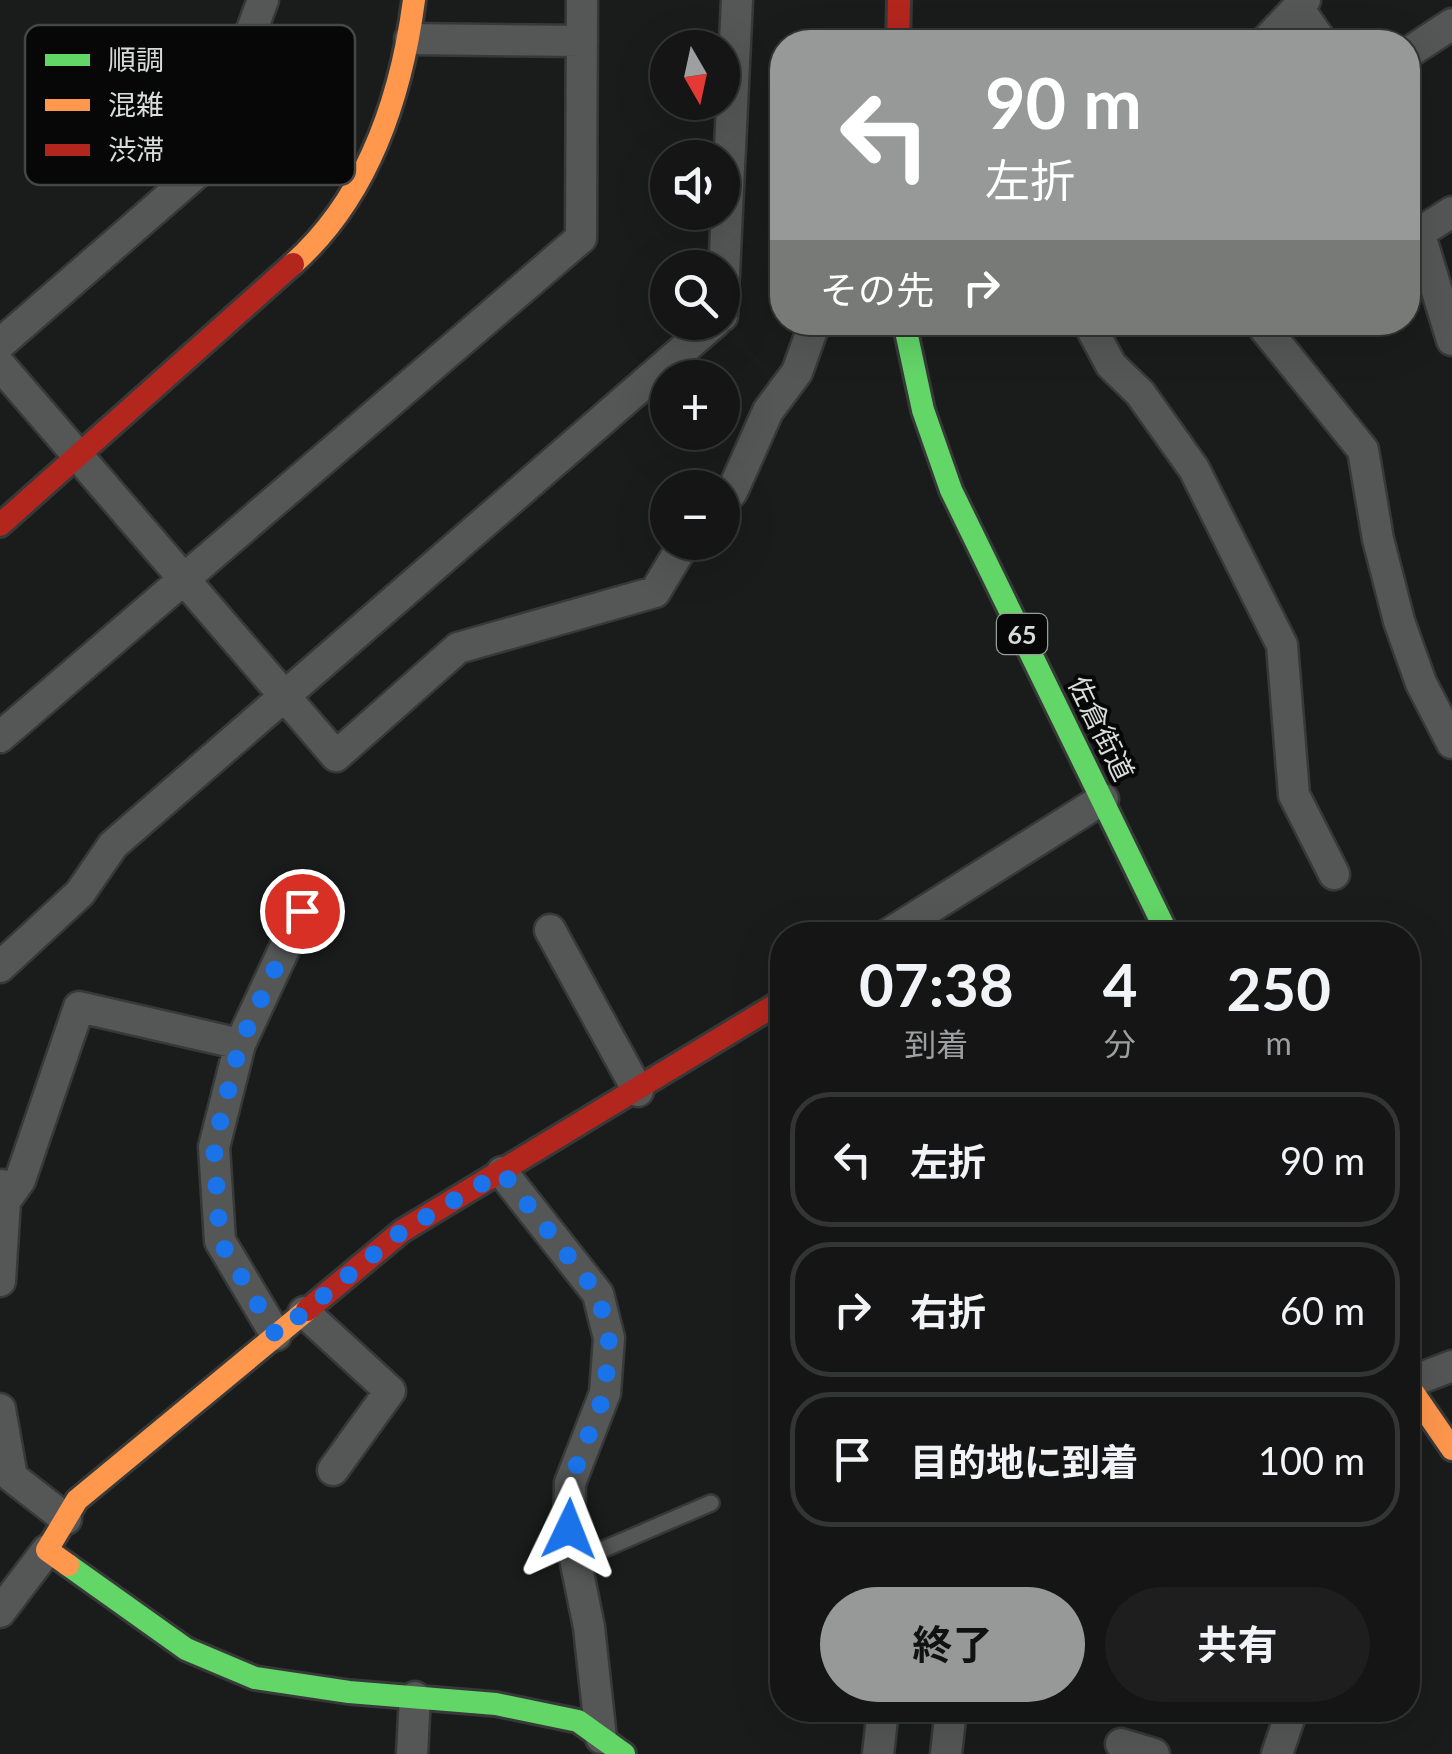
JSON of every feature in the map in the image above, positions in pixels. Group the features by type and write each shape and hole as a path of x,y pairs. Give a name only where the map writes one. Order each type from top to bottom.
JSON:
{"street":[{"path":"254,25 263,0"},
{"path":"0,525 308,251 338,218 381,144 408,61 414,0"},
{"path":"0,737 581,238 582,0"},
{"path":"725,250 737,0"},
{"path":"898,30 899,0"},
{"path":"1277,30 1302,4 1316,30"},
{"path":"1420,46 1452,24"},
{"path":"410,38 582,40"},
{"path":"0,344 183,185"},
{"path":"1420,232 1452,212"},
{"path":"1420,255 1452,340"},
{"path":"740,474 768,411 797,372 810,335"},
{"name":"佐倉街道","path":"907,335 923,410 950,490 1162,922"},
{"path":"1095,335 1111,365 1140,393 1194,469 1282,645 1294,796 1334,874"},
{"path":"1270,335 1363,450 1399,621 1421,683 1452,743"},
{"path":"0,967 80,893 112,845 693,340"},
{"path":"0,365 336,756 458,648 655,592 674,560"},
{"path":"907,922 1103,798"},
{"path":"276,1335 220,1241 214,1146 240,1044 302,911"},
{"path":"550,930 638,1091"},
{"path":"0,1281 3,1188 20,1180 79,1007 240,1044"},
{"path":"0,1612 48,1550 77,1500 402,1231 770,1008"},
{"path":"502,1172 598,1294 609,1338 605,1393 570,1483 569,1529 612,1746"},
{"path":"304,1312 390,1391 333,1470"},
{"path":"1420,1379 1452,1366"},
{"path":"1420,1402 1452,1449"},
{"path":"0,1409 12,1477 66,1519"},
{"path":"48,1550 186,1648 256,1678 496,1704 578,1721 612,1746"},
{"path":"412,1754 415,1697"},
{"path":"878,1754 882,1722"},
{"path":"946,1754 950,1722"},
{"path":"1277,1754 1288,1722"},
{"path":"1121,1744 1154,1754"}],"lane":[{"path":"576,1561 711,1503"}],"traffic: fast":[{"path":"907,335 923,410 951,490 1162,922"},
{"path":"68,1565 186,1649 255,1678 349,1692 496,1704 578,1721 624,1754"}],"traffic: slow":[{"path":"293,264 342,208 377,143 400,73 414,0"},
{"path":"68,1565 47,1550 77,1500 307,1310"},
{"path":"1420,1402 1452,1449"}],"traffic: jam":[{"path":"898,30 899,0"},
{"path":"0,525 293,264"},
{"path":"307,1310 402,1231 770,1008"}],"route":[{"path":"302,911 240,1044 214,1146 220,1241 276,1335 402,1231 502,1172 598,1294 609,1338 605,1393 570,1483 569,1529"}]}
